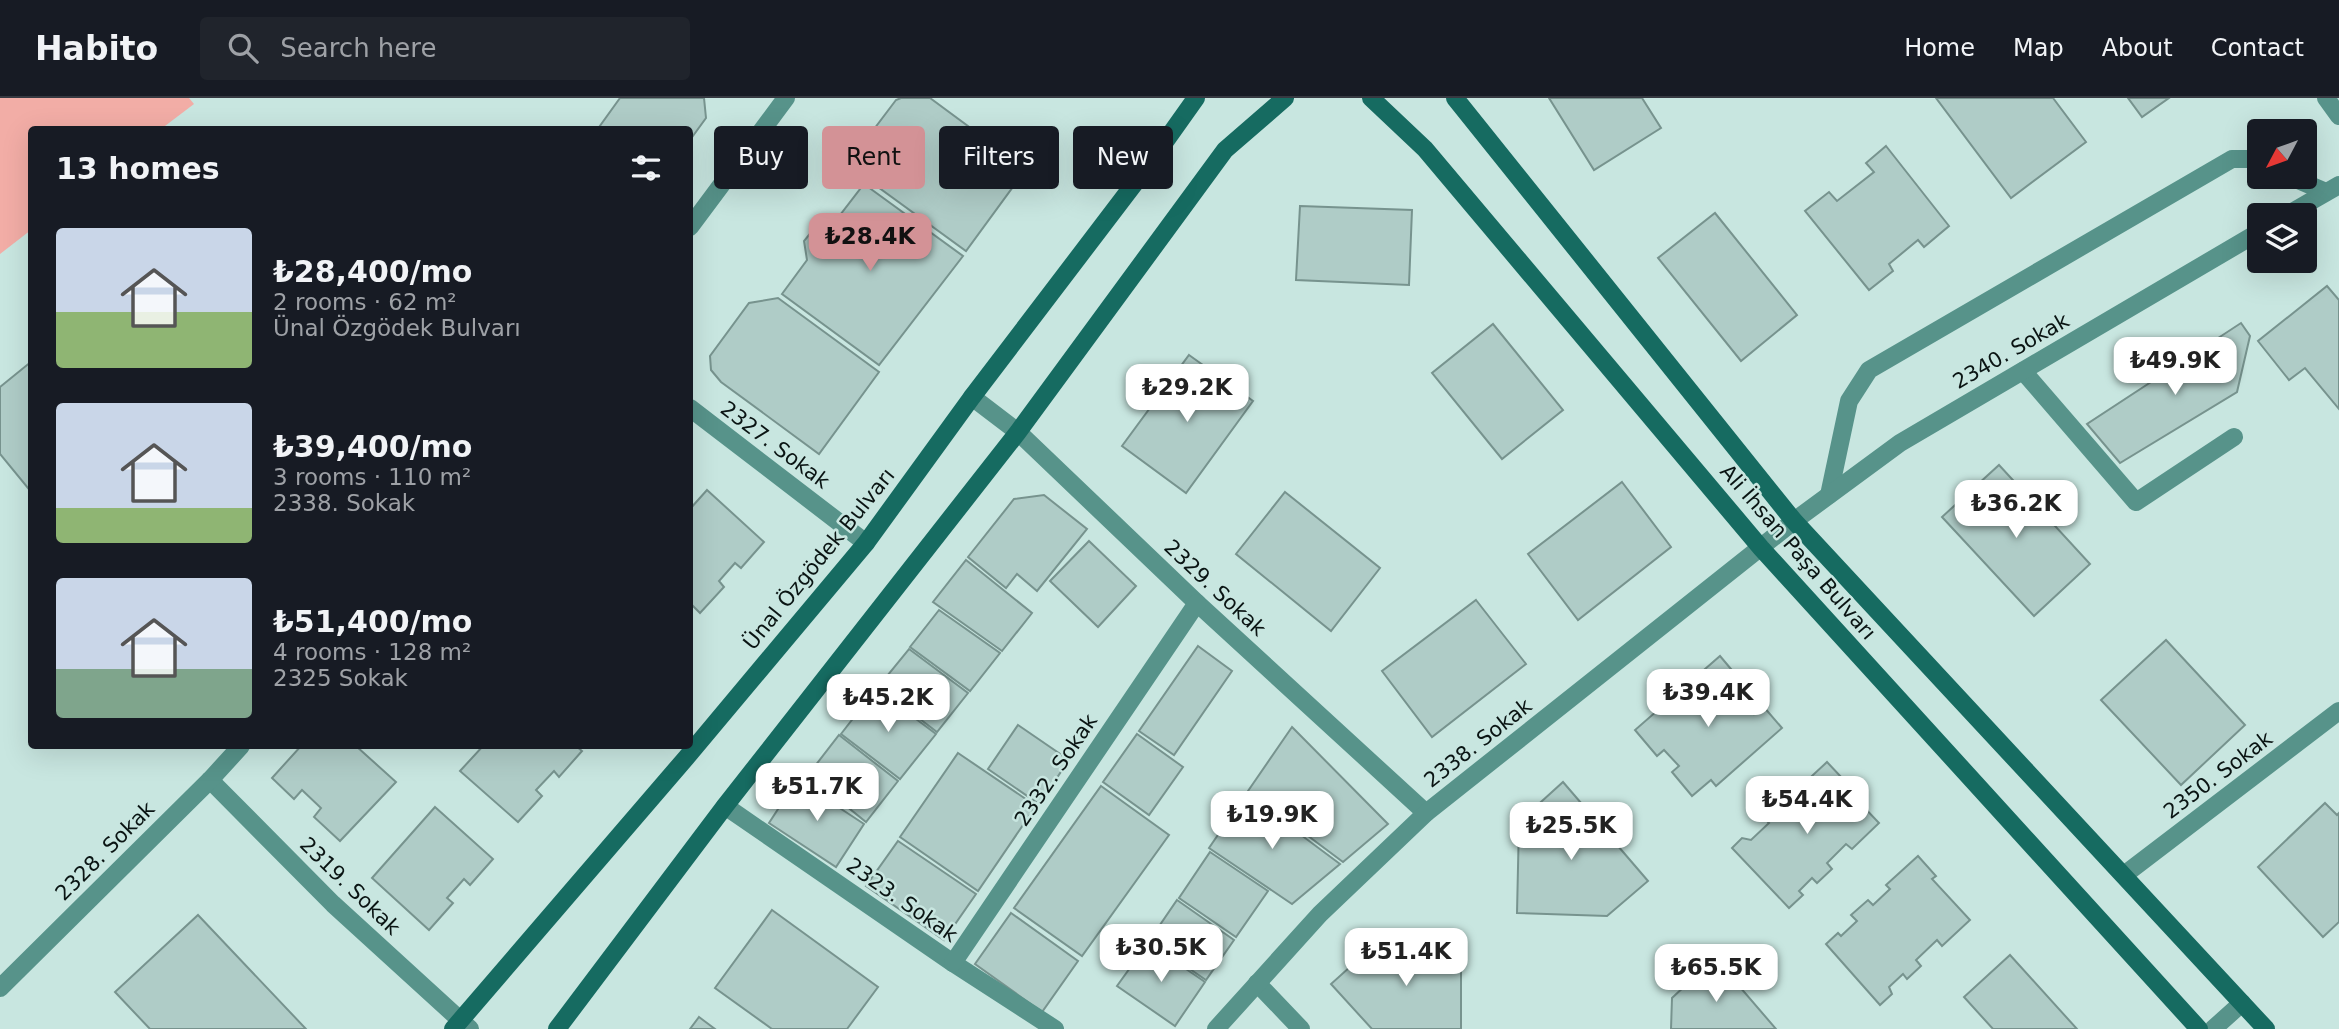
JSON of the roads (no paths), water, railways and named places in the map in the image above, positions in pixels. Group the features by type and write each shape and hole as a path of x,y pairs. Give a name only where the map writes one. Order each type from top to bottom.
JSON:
{"main road":[{"name":"Ünal Özgödek Bulvarı","path":"461,1026 866,543 1196,98"},
{"path":"556,1029 725,806 1018,432 1224,150 1285,98"},
{"name":"Ali İhsan Paşa Bulvarı","path":"1371,98 1425,149 1761,548 2199,1029"},
{"name":"Ali İhsan Paşa Bulvarı","path":"1454,98 1794,521 2266,1029"}],"street":[{"path":"693,223 786,98"},
{"path":"2326,98 2339,116"},
{"path":"1829,495 1849,401 1869,370 2232,159 2247,159"},
{"path":"2308,203 2332,189"},
{"name":"2340. Sokak","path":"1794,521 1900,443 2247,239"},
{"path":"2023,371 2136,502 2234,438"},
{"name":"2329. Sokak","path":"972,397 1018,432 1197,603 1426,813"},
{"name":"2327. Sokak","path":"693,410 866,543"},
{"name":"2338. Sokak","path":"1216,1029 1320,914 1426,813 1794,521"},
{"name":"2332. Sokak","path":"953,962 1197,603"},
{"name":"2350. Sokak","path":"2124,874 2339,711"},
{"name":"2328. Sokak","path":"0,988 238,749"},
{"name":"2319. Sokak","path":"210,780 333,904 461,1026"},
{"name":"2323. Sokak","path":"725,806 1055,1029"},
{"path":"1256,983 1301,1029"},
{"path":"2214,1029 2242,1003"}]}
